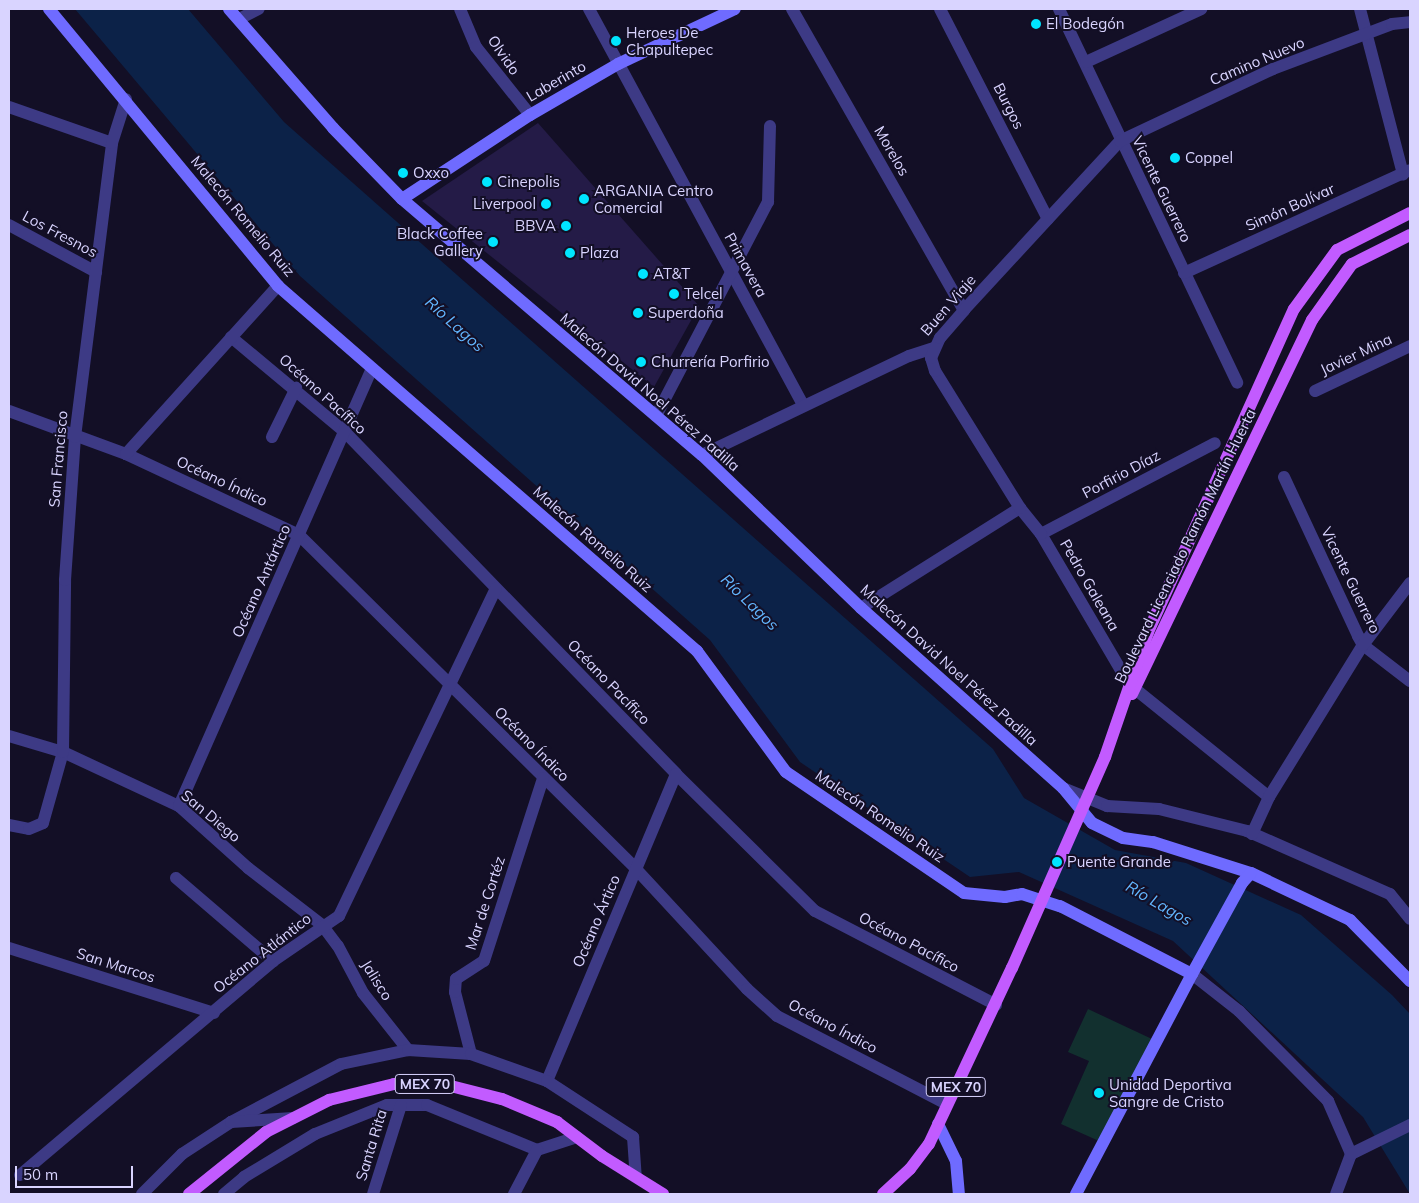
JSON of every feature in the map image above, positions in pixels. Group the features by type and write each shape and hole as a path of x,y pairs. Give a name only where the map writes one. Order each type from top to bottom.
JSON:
{"main road":[{"name":"Boulevard Licenciado Ramón Martín Huerta","path":"1131,688 1148,632 1294,309 1337,250 1410,213"},
{"name":"Boulevard Licenciado Ramón Martín Huerta","path":"996,1006 1105,757 1124,703 1312,320 1352,264 1410,235"},
{"name":"MEX 70","path":"883,1194 910,1169 928,1144 996,1006"},
{"name":"MEX 70","path":"188,1194 229,1158 266,1132 329,1100 394,1084 443,1084 502,1099 557,1122 663,1194"}],"street":[{"name":"Malecón Romelio Ruiz","path":"48,9 126,99 278,286 303,304 372,369 697,651 786,772 964,892 1004,897 1022,894 1060,906 1194,969"},
{"name":"Malecón David Noel Pérez Padilla","path":"229,9 333,128 402,199 702,456 861,608 1063,788 1092,823 1122,838 1153,842 1251,873 1350,920 1410,981"},
{"path":"239,19 259,9"},
{"name":"Olvido","path":"460,9 476,47 530,115"},
{"name":"Primavera","path":"589,9 803,405"},
{"name":"Laberinto","path":"402,199 530,115 618,64 735,9"},
{"name":"Morelos","path":"792,9 964,310"},
{"name":"Burgos","path":"940,9 1048,219"},
{"name":"Vicente Guerrero","path":"1059,9 1086,62 1120,141 1237,383"},
{"path":"1086,62 1201,9"},
{"path":"1360,9 1407,172"},
{"name":"Camino Nuevo","path":"1120,141 1273,69 1368,34 1410,22"},
{"name":"San Francisco","path":"9,825 29,828 42,823 63,752 65,580 75,437 112,143 126,99"},
{"path":"9,107 112,143"},
{"path":"656,416 768,202 770,126"},
{"name":"Buen Viaje","path":"702,456 803,405 909,356 934,348 964,310 1120,141"},
{"name":"Simón Bolívar","path":"1184,273 1407,172"},
{"name":"Los Fresnos","path":"9,225 96,272"},
{"path":"126,454 278,286"},
{"name":"Océano Pacífico","path":"232,337 296,388 344,431 676,774 815,911 996,1006"},
{"name":"Javier Mina","path":"1315,391 1410,346"},
{"name":"Pedro Galeana","path":"934,348 931,358 935,370 1020,508 1041,534 1131,688 1270,797"},
{"name":"Océano Antártico","path":"179,806 372,369"},
{"path":"272,437 296,388"},
{"path":"9,410 75,437"},
{"name":"Océano Índico","path":"75,437 126,454 299,534 636,869 747,989 778,1016 948,1104"},
{"name":"Porfirio Díaz","path":"1041,534 1215,443"},
{"name":"Vicente Guerrero","path":"1284,477 1364,645 1410,681"},
{"path":"861,608 1020,508"},
{"path":"1252,834 1270,797 1364,645 1410,583"},
{"name":"Océano Atlántico","path":"20,1175 214,1013 272,961 322,925 339,916 496,589"},
{"name":"San Diego","path":"9,736 63,752 179,806 248,868 322,925"},
{"name":"Océano Ártico","path":"547,1081 676,774"},
{"name":"Mar de Cortéz","path":"471,1054 455,992 456,979 484,961 543,778"},
{"path":"1063,788 1107,806 1158,809 1252,834 1390,894 1410,919"},
{"path":"1076,1194 1194,969 1242,883 1251,873"},
{"path":"176,878 272,961"},
{"name":"Jalisco","path":"322,925 338,946 363,993 408,1050"},
{"name":"San Marcos","path":"9,948 214,1013"},
{"path":"1194,969 1239,1011 1328,1101 1351,1154"},
{"path":"142,1194 182,1154 232,1122 341,1064 408,1050 471,1054 547,1081 633,1137 636,1176"},
{"path":"224,1194 244,1177 315,1134 387,1105 426,1105 536,1150 577,1137"},
{"name":"Santa Rita","path":"373,1194 401,1105"},
{"path":"232,1122 294,1118"},
{"path":"938,1124 956,1161 959,1194"},
{"path":"1336,1194 1351,1154 1410,1125"},
{"path":"514,1194 536,1150"}],"green space":[{"name":"Unidad Deportiva Sangre de Cristo","path":"1088,1009 1152,1039 1099,1141 1061,1124 1089,1061 1068,1052"}],"water":[{"name":"Río Lagos","path":"75,9 188,9 284,122 993,749 1024,798 1115,850 1186,863 1301,915 1392,995 1410,1014 1410,1194 1363,1117 1173,941 1019,872 970,877 800,762 710,640 300,276"}],"building":[{"name":"Plaza","path":"538,123 699,306 654,387 422,201"}],"place":[{"name":"El Bodegón","path":"1036,24"},
{"name":"Heroes De Chapultepec","path":"616,41"},
{"name":"Coppel","path":"1175,158"},
{"name":"Oxxo","path":"403,173"},
{"name":"Cinepolis","path":"487,182"},
{"name":"ARGANIA Centro Comercial","path":"584,199"},
{"name":"Liverpool","path":"546,204"},
{"name":"BBVA","path":"566,226"},
{"name":"Black Coffee Gallery","path":"493,242"},
{"name":"Plaza","path":"570,253"},
{"name":"AT&T","path":"643,274"},
{"name":"Telcel","path":"674,294"},
{"name":"Superdoña","path":"638,313"},
{"name":"Churrería Porfirio","path":"641,362"},
{"name":"Puente Grande","path":"1057,862"},
{"name":"Unidad Deportiva Sangre de Cristo","path":"1099,1093"}]}
